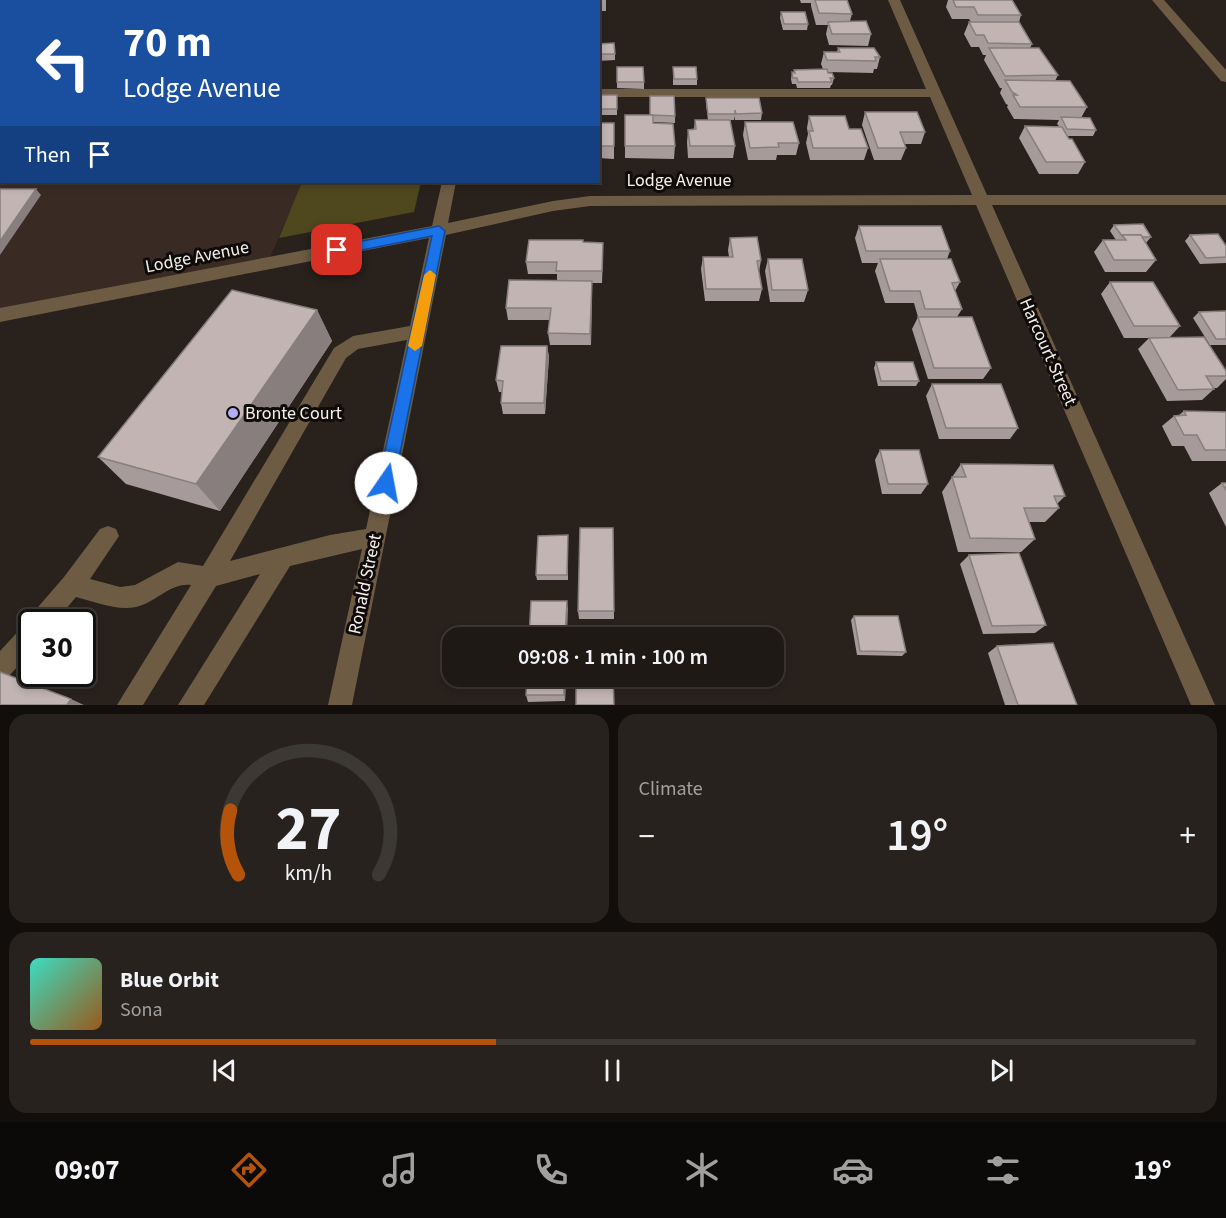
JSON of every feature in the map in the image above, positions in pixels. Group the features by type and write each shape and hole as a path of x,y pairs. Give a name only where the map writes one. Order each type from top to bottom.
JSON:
{"street":[{"name":"Harcourt Street","path":"894,0 1203,705"},
{"path":"1158,0 1226,78"},
{"path":"600,93 934,93"},
{"name":"Ronald Street","path":"340,705 449,183"},
{"name":"Lodge Avenue","path":"0,315 439,231 553,206 590,201 1226,200"},
{"path":"129,705 209,577 340,353 353,343 418,331"},
{"path":"51,609 108,536"},
{"path":"72,585 120,598 138,596 178,573 209,577 330,545 375,537"},
{"path":"190,705 282,559"},
{"path":"0,669 18,649"}],"shaded area":[{"path":"0,183 303,183 267,264 0,315"},
{"path":"302,183 421,183 414,212 279,238"}],"building":[{"path":"815,0 847,0 852,14 819,13"},
{"path":"953,0 1012,0 1021,15 978,15 974,7 956,7"},
{"path":"781,12 805,12 808,24 784,24"},
{"path":"866,21 871,34 832,34 828,22"},
{"path":"969,22 1019,22 1032,44 988,43 984,35 976,35"},
{"path":"614,43 615,54 600,54 600,44"},
{"path":"838,48 874,48 880,57 875,57 876,61 827,60 824,52 840,52"},
{"path":"989,48 1039,48 1058,75 1005,76"},
{"path":"617,67 643,67 644,82 617,82"},
{"path":"673,67 696,67 697,79 674,79"},
{"path":"827,69 834,78 830,78 832,82 798,82 797,78 793,78 794,70"},
{"path":"1005,80 1070,81 1087,107 1020,107 1013,95 1017,95 1012,92"},
{"path":"600,95 617,95 617,109 600,109"},
{"path":"650,96 674,96 675,116 650,115"},
{"path":"706,98 759,98 762,113 736,114 735,110 735,114 708,114"},
{"path":"865,112 917,112 925,132 900,132 906,148 878,148"},
{"path":"625,115 653,115 653,123 673,124 675,146 625,146"},
{"path":"809,116 845,116 849,129 861,129 868,148 813,148 809,131 813,131"},
{"path":"1061,117 1090,118 1096,130 1067,129"},
{"path":"695,120 730,120 735,146 690,146 688,130 696,129"},
{"path":"745,122 793,122 799,143 778,143 779,147 750,148"},
{"path":"600,123 614,123 614,146 600,146"},
{"path":"1025,126 1062,127 1085,162 1046,162"},
{"path":"0,189 36,189 0,241"},
{"path":"1143,224 1151,237 1122,236 1114,225"},
{"path":"859,226 941,226 950,251 866,251"},
{"path":"1218,234 1226,246 1226,257 1206,258 1190,235"},
{"path":"1122,235 1141,235 1156,260 1114,260 1103,240 1126,240"},
{"path":"757,237 761,260 757,261 762,289 706,289 703,257 733,257 730,238"},
{"path":"529,240 583,240 583,242 603,243 602,271 556,271 557,262 526,262"},
{"path":"768,259 802,259 808,290 772,290"},
{"path":"880,259 951,259 960,282 952,283 962,309 925,309 920,291 890,291"},
{"path":"509,280 592,281 590,334 548,333 551,308 506,308"},
{"path":"1110,282 1153,282 1180,326 1134,326"},
{"path":"232,290 317,310 196,484 98,457"},
{"path":"1226,311 1226,339 1216,339 1199,312"},
{"path":"918,317 972,317 991,368 934,368"},
{"path":"1204,337 1226,371 1226,376 1206,376 1214,389 1178,390 1149,338"},
{"path":"501,346 547,346 544,403 501,403 503,381 496,380"},
{"path":"876,362 913,362 919,381 881,381"},
{"path":"932,384 1001,384 1018,428 946,428"},
{"path":"1184,411 1226,412 1226,450 1205,450 1197,435 1184,435 1174,416 1186,415"},
{"path":"880,450 919,450 928,484 888,484"},
{"path":"961,464 1053,465 1065,496 1054,496 1059,508 1024,508 1035,539 970,538 952,477 966,477"},
{"path":"580,528 613,528 614,611 578,611"},
{"path":"568,535 567,575 536,575 538,536"},
{"path":"1019,553 1046,625 992,626 969,555"},
{"path":"531,601 567,601 566,627 530,627"},
{"path":"854,616 898,616 906,652 860,651"},
{"path":"1053,643 1077,705 1018,705 997,646"},
{"path":"0,672 18,679 18,687 39,687 71,699 67,705 0,705"},
{"path":"526,687 564,687 564,695 526,695"},
{"path":"576,687 613,687 614,705 576,705"}],"slow traffic":[{"path":"415,346 430,275"}],"place":[{"name":"Bronte Court","path":"233,413"}],"route":[{"path":"337,250 439,231 386,483"}]}
